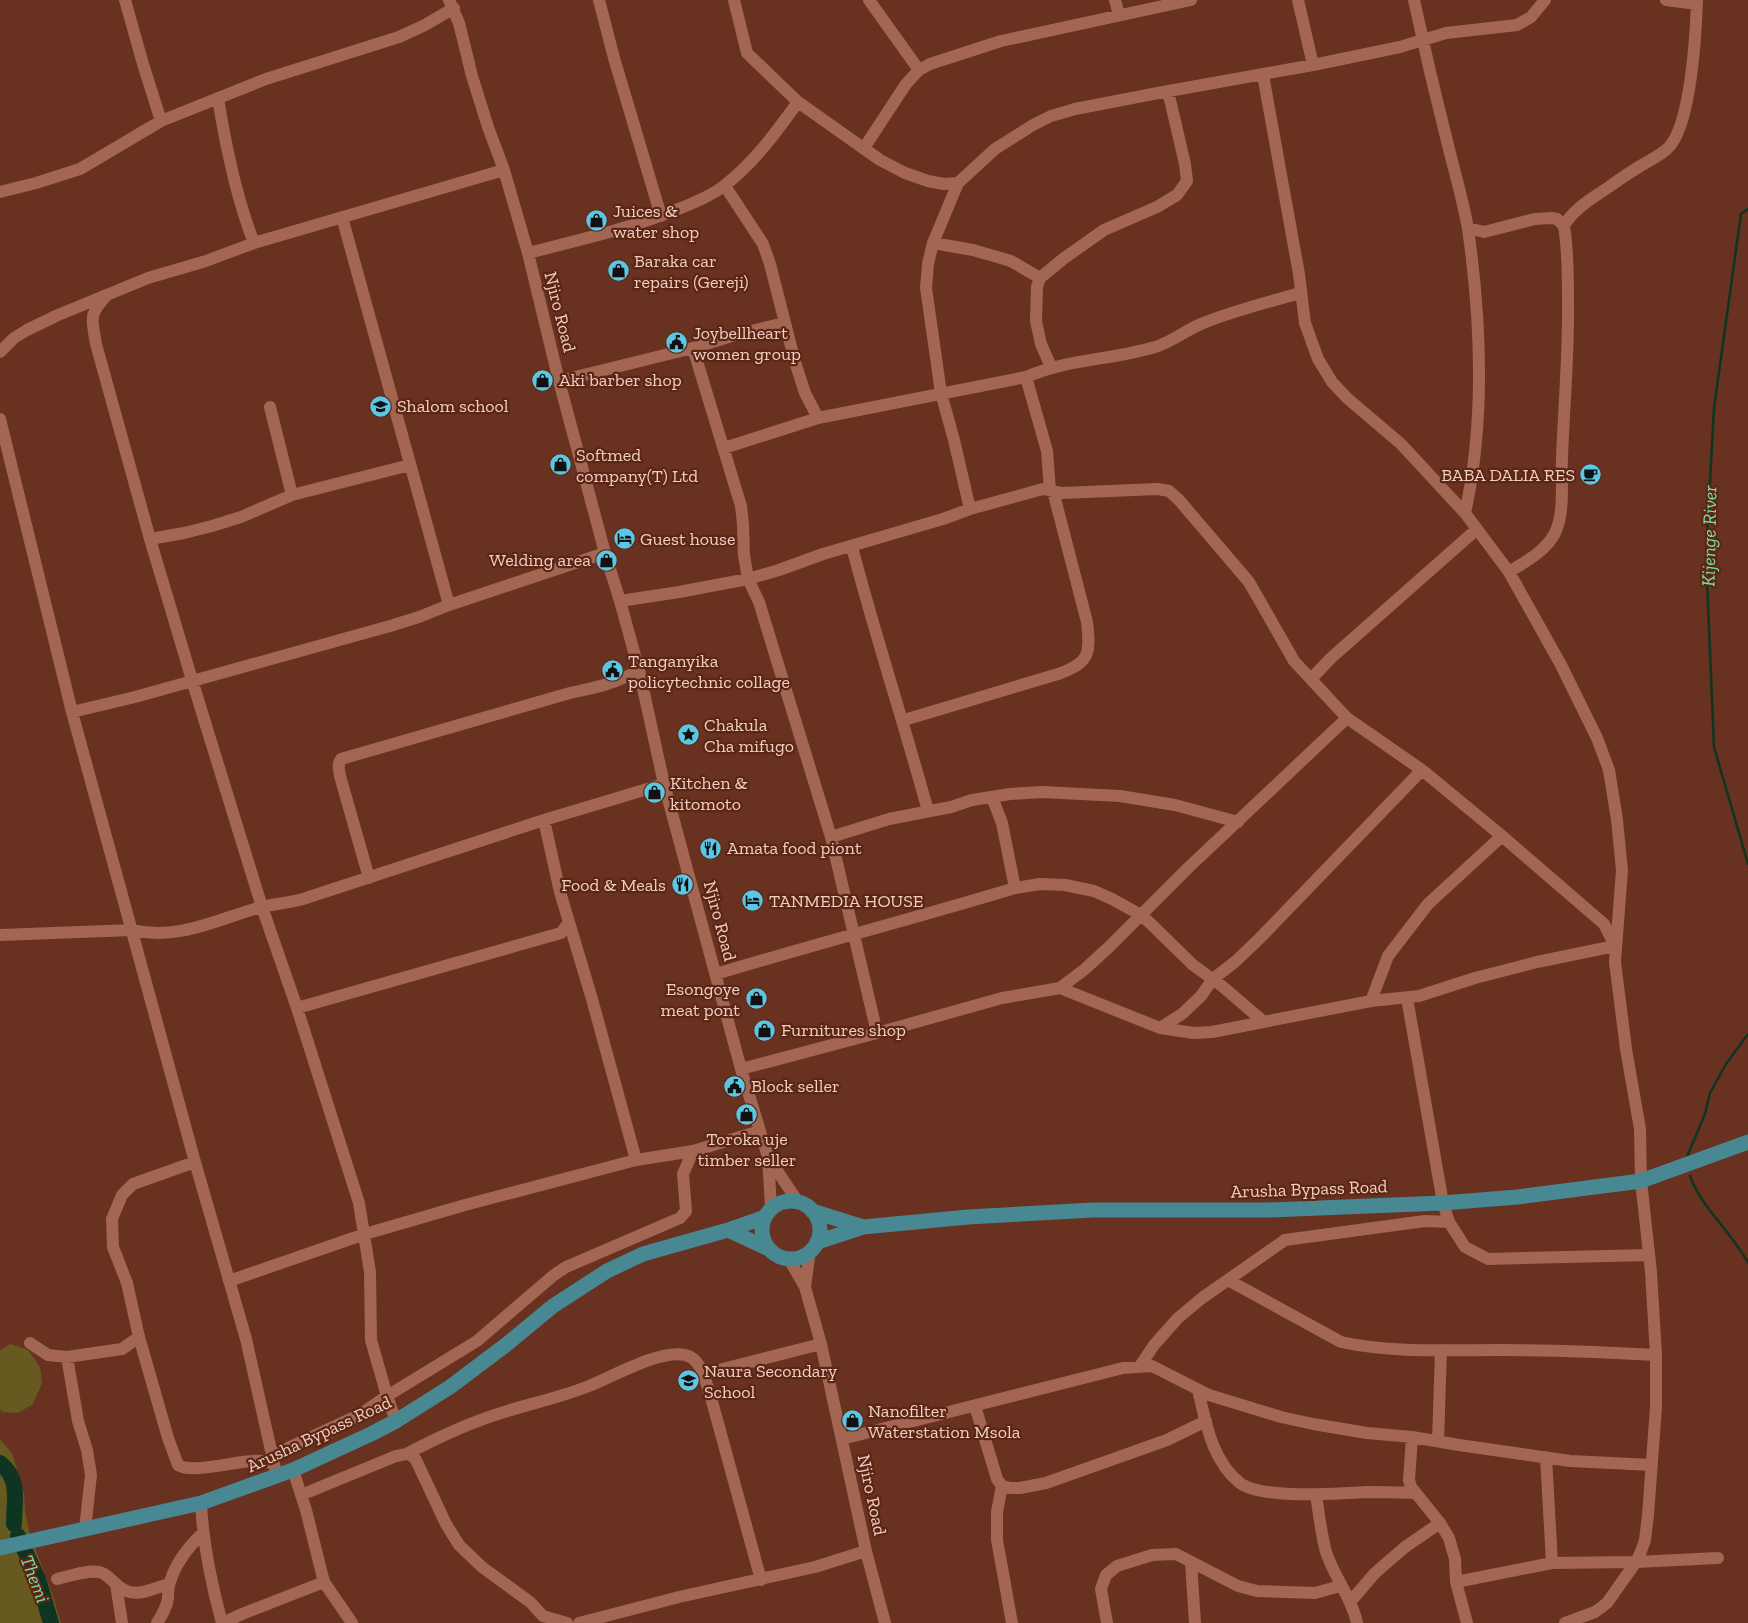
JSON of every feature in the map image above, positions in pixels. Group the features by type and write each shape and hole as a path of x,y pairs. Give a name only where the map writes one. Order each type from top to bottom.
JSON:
{"main road":[{"name":"Arusha Bypass Road","path":"789,1259 804,1256 813,1247 863,1227 968,1217 1094,1210 1269,1210 1443,1203 1580,1190 1641,1181 1748,1142"},
{"name":"Arusha Bypass Road","path":"0,1548 201,1503 274,1465 293,1470 396,1421 450,1387 553,1306 607,1271 643,1254 728,1230 768,1213 779,1203 798,1202 812,1211 863,1227"},
{"path":"812,1211 817,1218 819,1226 813,1247"},
{"path":"768,1213 762,1225 762,1234 769,1249"},
{"path":"728,1230 789,1259"}],"street":[{"path":"125,0 143,64 162,121"},
{"path":"599,0 614,58 661,216"},
{"path":"734,0 747,53 798,102 880,160 905,173 936,183 958,183"},
{"path":"869,0 919,70"},
{"path":"1116,0 1119,15"},
{"path":"864,148 888,111 919,70 960,53 1001,41 1191,0"},
{"path":"1298,0 1313,65"},
{"path":"1414,0 1468,228 1474,286 1479,360 1473,480 1465,513"},
{"path":"970,509 941,393 926,288 928,264 933,243 958,183 995,149 1051,116 1075,109 1313,65 1423,41 1446,33 1516,26 1531,17 1545,0"},
{"path":"1564,226 1589,201 1630,172 1664,152 1674,142 1684,115 1689,90 1697,2 1666,0"},
{"path":"0,192 36,183 80,168 100,159 162,121 266,79 399,37 425,25 451,4"},
{"name":"Njiro Road","path":"451,4 459,23 472,76 504,170 528,253 559,381 605,553 639,670 664,784 742,1069 768,1157 798,1202"},
{"path":"1263,75 1299,274 1305,323 1311,342 1332,382 1347,398 1401,444 1465,513 1509,572 1561,665 1597,738 1609,770 1622,870 1615,962 1626,1048 1640,1129 1641,1181 1649,1255 1656,1354 1656,1407 1645,1540 1636,1562 1607,1603 1595,1612 1565,1623"},
{"path":"1051,367 1041,344 1036,321 1037,287 1040,278 1104,230 1157,207 1177,195 1187,181 1185,164 1168,91"},
{"path":"218,98 243,216 254,243"},
{"path":"528,253 661,216 694,203 725,186 759,152 798,102"},
{"path":"0,352 14,338 27,330 58,315 148,278 206,261 254,243 504,170"},
{"path":"725,186 763,244 805,392 818,418"},
{"path":"342,217 449,604"},
{"path":"1468,228 1484,232 1535,219 1557,219 1564,226 1568,259 1568,369 1562,489 1556,531 1550,542 1509,572"},
{"path":"933,243 973,250 1011,261 1040,278"},
{"path":"724,448 818,418 1026,378 1051,367 1137,352 1158,346 1204,322 1300,293"},
{"path":"106,296 93,312 96,344 150,539 192,680 262,907 297,1008 359,1203 370,1272 371,1340 396,1421"},
{"path":"559,381 784,323"},
{"path":"693,348 740,506 748,579 767,629 831,837 877,1033"},
{"path":"904,720 1058,674 1078,666 1085,658 1089,643 1087,622 1052,490 1047,451 1026,378"},
{"path":"270,407 292,495"},
{"path":"0,419 2,437 72,712 250,1358 274,1465"},
{"path":"150,539 212,526 241,517 292,495 410,466"},
{"path":"620,601 748,579 823,554 1033,491 1043,489 1060,493 1158,489 1169,491 1185,506 1249,582 1262,602 1289,654 1347,718 1422,770 1502,836 1604,924 1615,946"},
{"path":"1311,679 1331,658 1477,529"},
{"path":"852,546 866,601 904,720 928,811"},
{"path":"72,712 135,697 390,626 419,617 449,604 605,553"},
{"path":"369,878 340,776 338,762 570,693 602,686 628,677 639,670"},
{"path":"742,1069 1002,998 1060,988 1085,969 1188,868 1347,718"},
{"path":"1160,1028 1188,1008 1201,996 1213,979 1236,961 1260,938 1422,770"},
{"path":"0,935 132,930 153,934 192,929 262,907 303,899 544,820 664,784"},
{"path":"831,837 889,819 992,797 1042,792 1120,796 1175,805 1238,822"},
{"path":"992,797 1002,823 1015,888"},
{"path":"544,820 560,892 592,999 636,1160"},
{"path":"1371,1001 1374,988 1388,956 1428,904 1502,836"},
{"path":"716,974 1015,888 1040,884 1065,885 1094,891 1140,916 1193,965 1213,979 1264,1022"},
{"path":"297,1008 561,933 569,922"},
{"path":"1060,988 1160,1028 1194,1033 1212,1032 1371,1001 1419,996 1475,978 1537,962 1615,946"},
{"path":"1407,998 1443,1203 1449,1222 1465,1247 1488,1259 1649,1255"},
{"path":"229,1280 365,1234 465,1205 636,1160 693,1151 760,1131"},
{"path":"195,1162 133,1184 122,1195 112,1219 113,1247 131,1299 138,1337 168,1438 178,1465 182,1468 251,1461 274,1465 361,1414 477,1341 554,1275 566,1267 680,1218 686,1212 683,1174 693,1151"},
{"name":"Njiro Road","path":"768,1157 768,1213"},
{"path":"1140,1366 1154,1345 1178,1318 1202,1298 1285,1240 1425,1221 1449,1222"},
{"name":"Njiro Road","path":"805,1287 813,1247"},
{"name":"Njiro Road","path":"789,1259 805,1287 821,1344 866,1551 885,1623"},
{"path":"1228,1280 1340,1342 1379,1348 1557,1350 1656,1354"},
{"path":"30,1343 48,1355 67,1357 122,1349 138,1337"},
{"path":"703,1374 821,1344"},
{"path":"1438,1442 1441,1350"},
{"path":"301,1495 408,1453 449,1432 588,1386 628,1368 665,1356 683,1354 693,1357 703,1374 761,1580"},
{"path":"67,1357 78,1421 87,1450 91,1475 85,1529"},
{"path":"842,1440 1123,1368 1152,1366 1198,1390 1281,1417 1366,1433 1412,1437 1546,1458 1652,1465"},
{"path":"1198,1390 1215,1452 1240,1483 1260,1492 1316,1495 1414,1493"},
{"path":"975,1406 997,1479 1002,1486 997,1512 997,1540 1012,1623"},
{"path":"1002,1486 1020,1488 1046,1483 1168,1440 1206,1421"},
{"path":"1412,1437 1409,1480 1414,1493 1440,1523 1449,1538 1455,1559 1456,1582 1467,1623"},
{"path":"408,1453 416,1460 446,1524 459,1545 482,1567 530,1602 540,1619 567,1623"},
{"path":"1546,1458 1552,1563"},
{"path":"293,1470 324,1582 352,1623"},
{"path":"1320,1515 1327,1504 1340,1494"},
{"path":"1316,1495 1326,1552 1340,1586 1350,1602 1357,1623"},
{"path":"201,1503 203,1533 213,1591 223,1623 324,1582"},
{"path":"1350,1602 1375,1573 1405,1547 1440,1523"},
{"path":"157,1623 163,1614 168,1600 169,1584 181,1558 189,1546 203,1533"},
{"path":"579,1623 679,1596 815,1567 866,1551"},
{"path":"1108,1623 1101,1589 1106,1575 1117,1566 1152,1555 1171,1553 1183,1557 1238,1586 1257,1591 1315,1593 1340,1586"},
{"path":"1456,1582 1552,1563 1636,1562 1718,1558"},
{"path":"1191,1562 1195,1623"},
{"path":"57,1579 81,1573 100,1572 128,1593 137,1594 169,1584"},
{"path":"116,1584 122,1623"}],"shaded area":[{"path":"10,1344 28,1350 40,1367 42,1383 33,1404 18,1413 2,1412 0,1409 0,1350"},
{"path":"0,1439 12,1453 24,1493 29,1531 61,1623 0,1623"}],"waterway":[{"name":"Kijenge River","path":"1748,209 1741,214 1714,408 1706,556 1714,747 1748,864"},
{"name":"Kijenge River","path":"1686,1159 1705,1114 1710,1093 1726,1064 1748,1034"},
{"path":"1690,1176 1709,1210 1734,1241 1748,1263"},
{"name":"Themi","path":"0,1463 7,1470 14,1483 14,1524"},
{"name":"Themi","path":"18,1536 38,1579 51,1623"}],"place":[{"name":"Juices & water shop","path":"597,221"},
{"name":"Baraka car repairs (Gereji)","path":"618,271"},
{"name":"Joybellheart women group","path":"677,343"},
{"name":"Aki barber shop","path":"543,380"},
{"name":"Shalom school","path":"381,406"},
{"name":"Softmed company(T) Ltd","path":"560,465"},
{"name":"BABA DALIA RES","path":"1591,475"},
{"name":"Guest house","path":"624,539"},
{"name":"Welding area","path":"607,560"},
{"name":"Tanganyika policytechnic collage","path":"612,671"},
{"name":"Chakula Cha mifugo","path":"688,735"},
{"name":"Kitchen & kitomoto","path":"654,793"},
{"name":"Amata food piont","path":"711,848"},
{"name":"Food & Meals","path":"682,885"},
{"name":"TANMEDIA HOUSE","path":"753,901"},
{"name":"Esongoye meat pont","path":"756,999"},
{"name":"Furnitures shop","path":"765,1030"},
{"name":"Block seller","path":"735,1086"},
{"name":"Toroka uje timber seller","path":"747,1114"},
{"name":"Naura Secondary School","path":"688,1381"},
{"name":"Nanofilter Waterstation Msola","path":"852,1421"}]}
